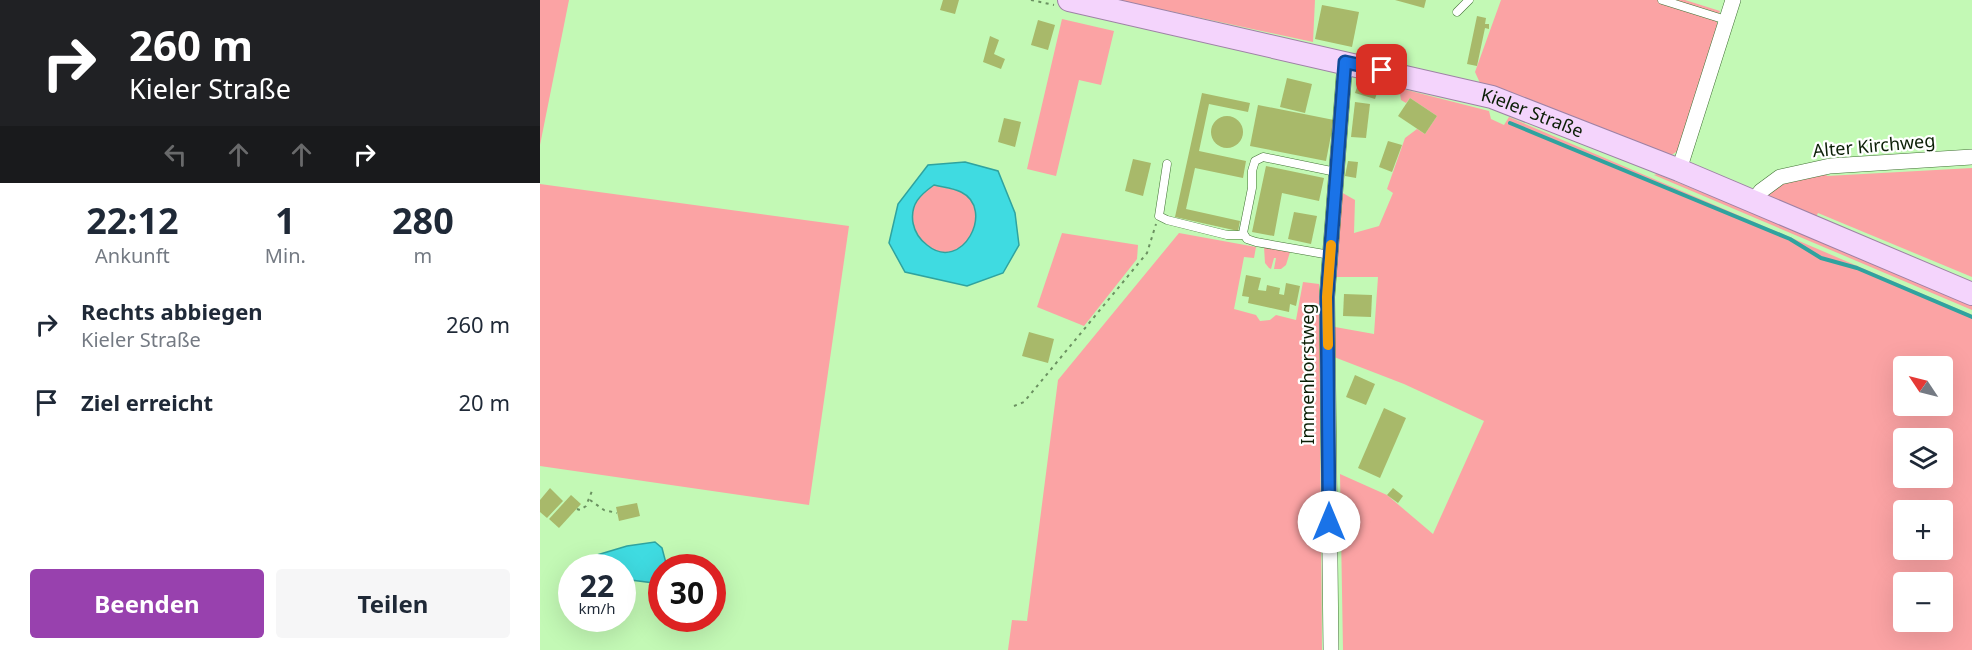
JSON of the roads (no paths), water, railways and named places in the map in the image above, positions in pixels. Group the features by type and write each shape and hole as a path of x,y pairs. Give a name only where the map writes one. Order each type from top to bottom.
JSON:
{"main road":[{"name":"Kieler Straße","path":"1069,0 1492,97 1679,170 1972,294"}],"street":[{"path":"1679,170 1732,0"},
{"name":"Immenhorstweg","path":"1331,650 1327,297 1345,62"},
{"name":"Alter Kirchweg","path":"1753,202 1761,191 1780,177 1830,166 1972,157"}],"lane":[{"path":"1456,12 1469,0"},
{"path":"1662,0 1726,20"},
{"path":"1244,235 1255,161 1263,157 1336,172"},
{"path":"1167,164 1159,216 1227,235 1244,235 1256,242 1330,255"}],"water":[{"path":"965,162 998,171 1015,213 1019,245 1003,273 967,286 905,272 889,243 898,204 928,165","holes":["934,185 961,192 971,200 975,212 975,224 970,236 952,251 940,252 927,245 918,236 913,223 913,210 917,201"]},
{"path":"655,542 662,548 664,554 648,554 648,582 636,581 636,554 600,554 627,546"}],"waterway":[{"path":"1510,123 1790,239 1821,258 1857,268 1972,317"}]}
